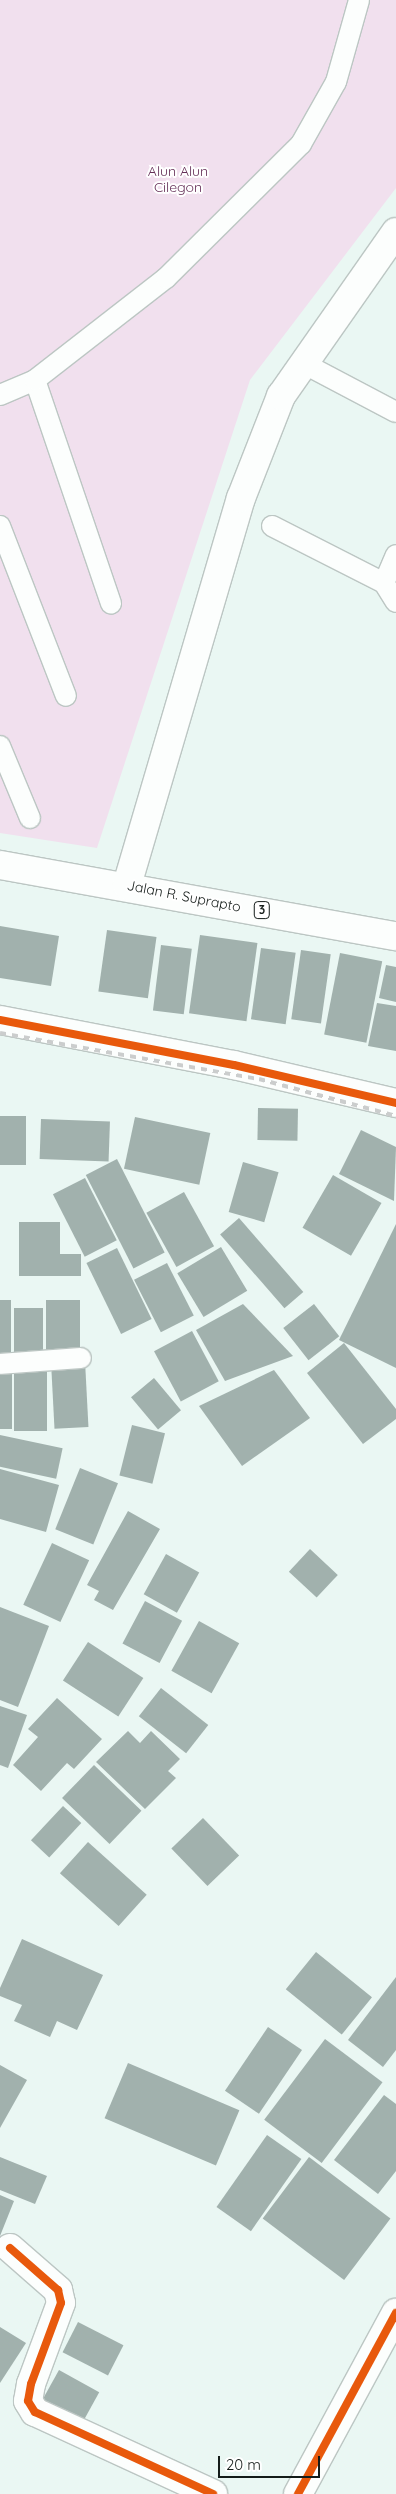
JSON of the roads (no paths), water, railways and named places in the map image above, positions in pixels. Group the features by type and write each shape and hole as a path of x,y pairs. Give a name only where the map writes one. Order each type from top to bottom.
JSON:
{"main road":[{"path":"127,885 241,498 280,396 301,362 396,232"},
{"name":"Jalan R. Suprapto","path":"0,865 127,885 396,936"},
{"path":"0,1020 243,1068 396,1103"},
{"path":"10,2248 58,2290 61,2303 31,2384 28,2401 35,2412 213,2494"},
{"path":"298,2494 396,2313"}],"lane":[{"path":"0,395 35,380 166,278 301,144 336,82 359,0"},
{"path":"301,362 396,412"},
{"path":"35,380 110,603"},
{"path":"0,526 66,696"},
{"path":"272,526 384,583 396,602"},
{"path":"384,583 396,555"},
{"path":"0,746 30,818"},
{"path":"0,1364 81,1358"}],"railway":[{"path":"0,1033 259,1079 396,1116"}],"park label":[{"name":"Alun Alun Cilegon","path":"178,180"}]}
